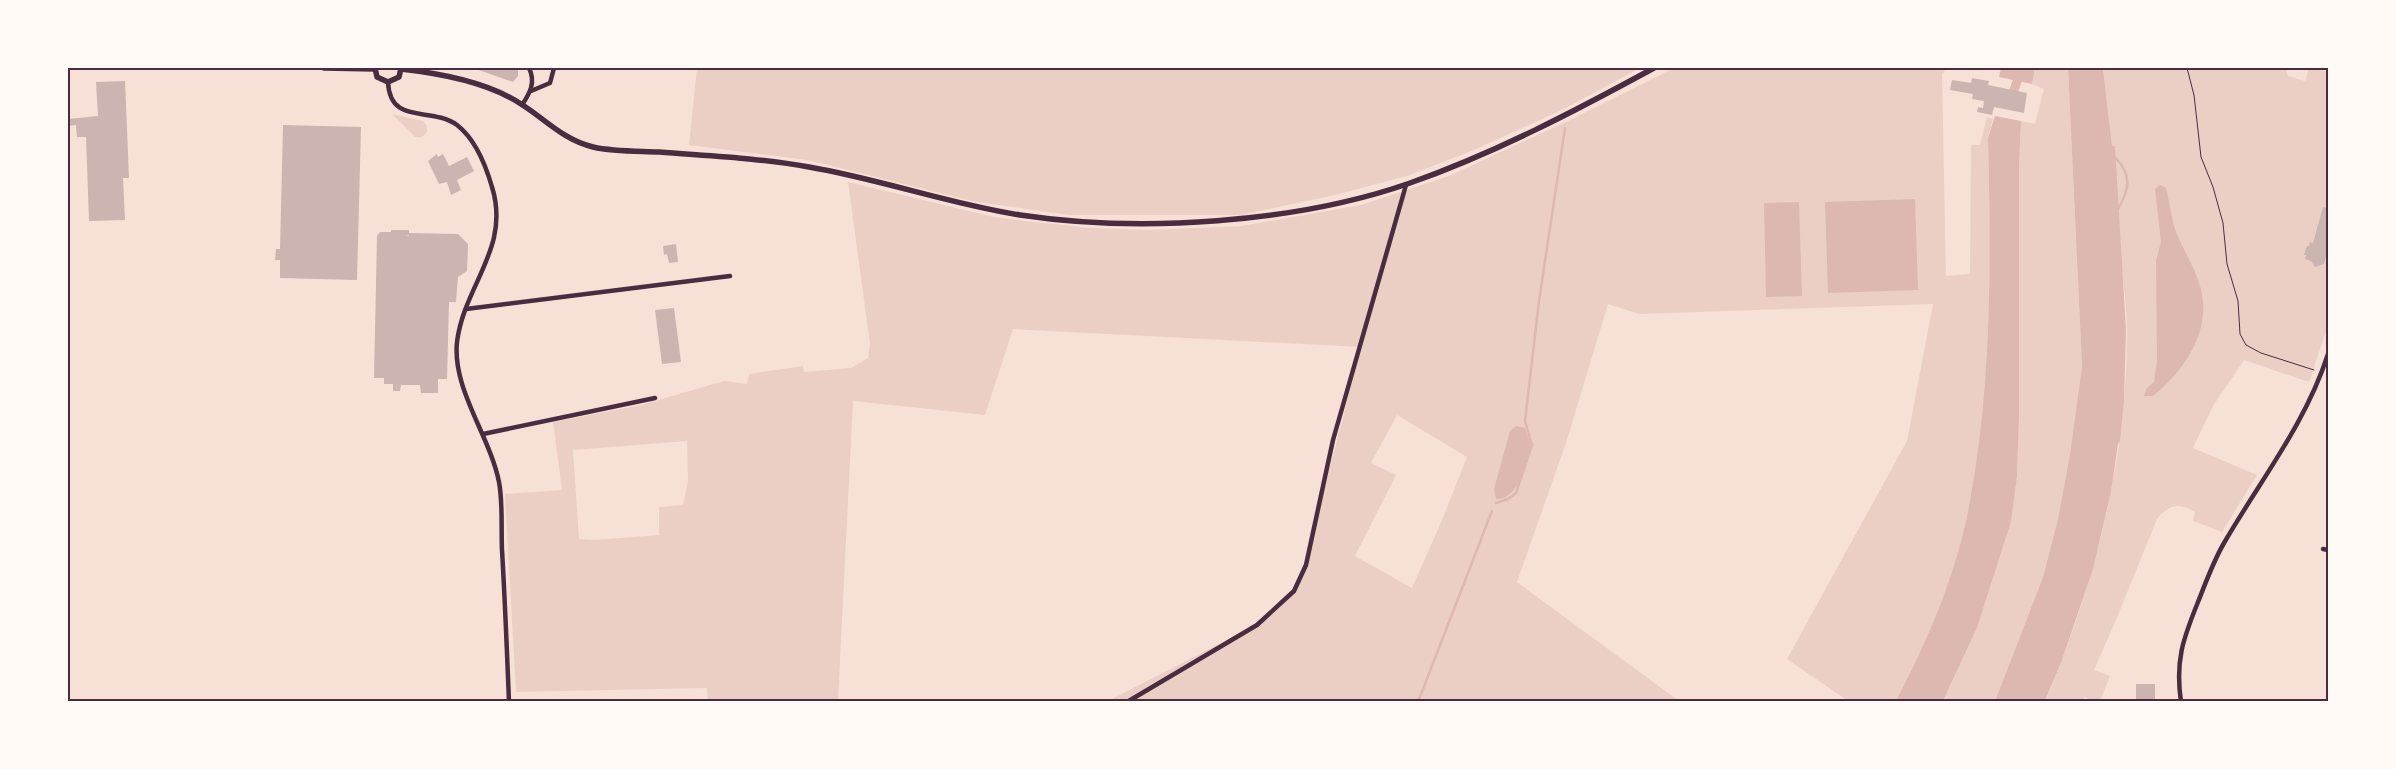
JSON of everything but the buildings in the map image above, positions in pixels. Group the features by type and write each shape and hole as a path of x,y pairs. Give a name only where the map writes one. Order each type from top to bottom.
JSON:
{"main road":[{"path":"324,68 375,68 377,77 388,82 396,80 401,68 469,82 505,95 566,137 595,147 761,160 808,166 977,208 1072,221 1149,224 1232,220 1333,203 1406,185 1494,150 1564,116 1654,68"}],"street":[{"path":"522,105 531,91 532,81 529,68"},
{"path":"531,91 550,83 554,68"},
{"path":"388,82 390,100 398,108 408,112 448,120 466,134 481,160 492,187 497,209 497,230 489,258 466,309 457,342 457,365 459,377 483,434 499,482 510,702"},
{"path":"1127,702 1257,625 1294,591 1306,565 1333,440 1406,185"},
{"path":"466,309 730,276"},
{"path":"2181,702 2178,681 2180,653 2211,569 2223,544 2300,418 2322,373 2328,354"},
{"path":"483,434 655,398"}],"path":[{"path":"2187,68 2194,95 2201,157 2224,223 2226,264 2238,301 2240,334 2246,345 2261,354 2322,373"}],"shaded area":[{"path":"697,68 1640,68 1562,110 1474,150 1407,176 1335,195 1240,215 1069,215 976,202 808,160 689,145"},
{"path":"1674,68 1947,68 1942,74 1946,276 1970,274 1971,145 1980,145 1987,117 1993,119 1988,138 1990,232 1986,372 1976,465 1968,511 1948,585 1919,656 1896,701 1848,701 1787,659 1907,441 1933,304 1639,314 1608,304 1566,443 1517,582 1679,701 1108,701 1252,627 1291,594 1305,565 1361,347 1013,329 985,415 853,401 838,701 708,701 707,688 516,692 505,494 562,490 553,422 641,405 724,381 747,384 749,374 803,366 804,372 851,368 868,358 870,344 848,182 994,217 1026,221 1091,228 1147,230 1241,226 1361,205 1449,176 1570,120","holes":["1397,415 1467,457 1412,588 1355,556 1396,475 1371,463","687,441 688,481 683,505 659,507 659,535 595,540 579,539 573,450"]},
{"path":"2001,68 2035,68 2032,84 1999,77"},
{"path":"2035,68 2068,68 2082,366 2070,454 2058,519 2043,577 1995,701 1943,702 1977,628 2011,522 2017,477 2019,418 2019,167 2021,121 2035,124 2044,89 2032,84"},
{"path":"2068,68 2103,68 2112,146 2115,146 2126,330 2124,401 2120,441 2111,492 2093,569 2062,660 2045,701 1995,701 2043,577 2058,519 2070,454 2082,366"},
{"path":"2103,68 2286,68 2288,76 2305,81 2309,68 2328,71 2328,326 2309,382 2244,360 2213,406 2193,448 2257,475 2222,532 2193,521 2195,512 2184,507 2174,506 2161,514 2157,519 2094,670 2110,676 2100,701 2093,701 2085,697 2082,701 2045,702 2079,612 2105,520 2114,474 2126,380 2127,322 2118,223 2115,147 2112,146"},
{"path":"392,114 423,121 427,126 427,132 422,137 415,137"},
{"path":"1995,116 2021,121 2019,167 2019,418 2017,477 2011,522 1977,628 1943,701 1896,701 1929,632 1948,585 1968,511 1976,465 1986,372 1988,325 1990,232 1988,138"},
{"path":"2160,185 2166,188 2174,226 2200,286 2203,318 2193,347 2176,374 2153,396 2144,396 2147,388 2154,382 2157,361 2156,261 2161,242 2155,189"},
{"path":"1915,199 1918,290 1828,293 1825,202"},
{"path":"1799,202 1802,296 1766,297 1764,203"},
{"path":"1516,426 1525,428 1530,443 1528,459 1516,487 1510,494 1496,499 1494,489 1510,431"}],"waterway":[{"path":"2014,90 2022,68"},
{"path":"1496,503 1508,499 1516,493 1532,445 1525,421 1539,301 1565,128"},
{"path":"2115,157 2127,176 2127,188 2118,209"},
{"path":"1418,702 1492,511"}]}
